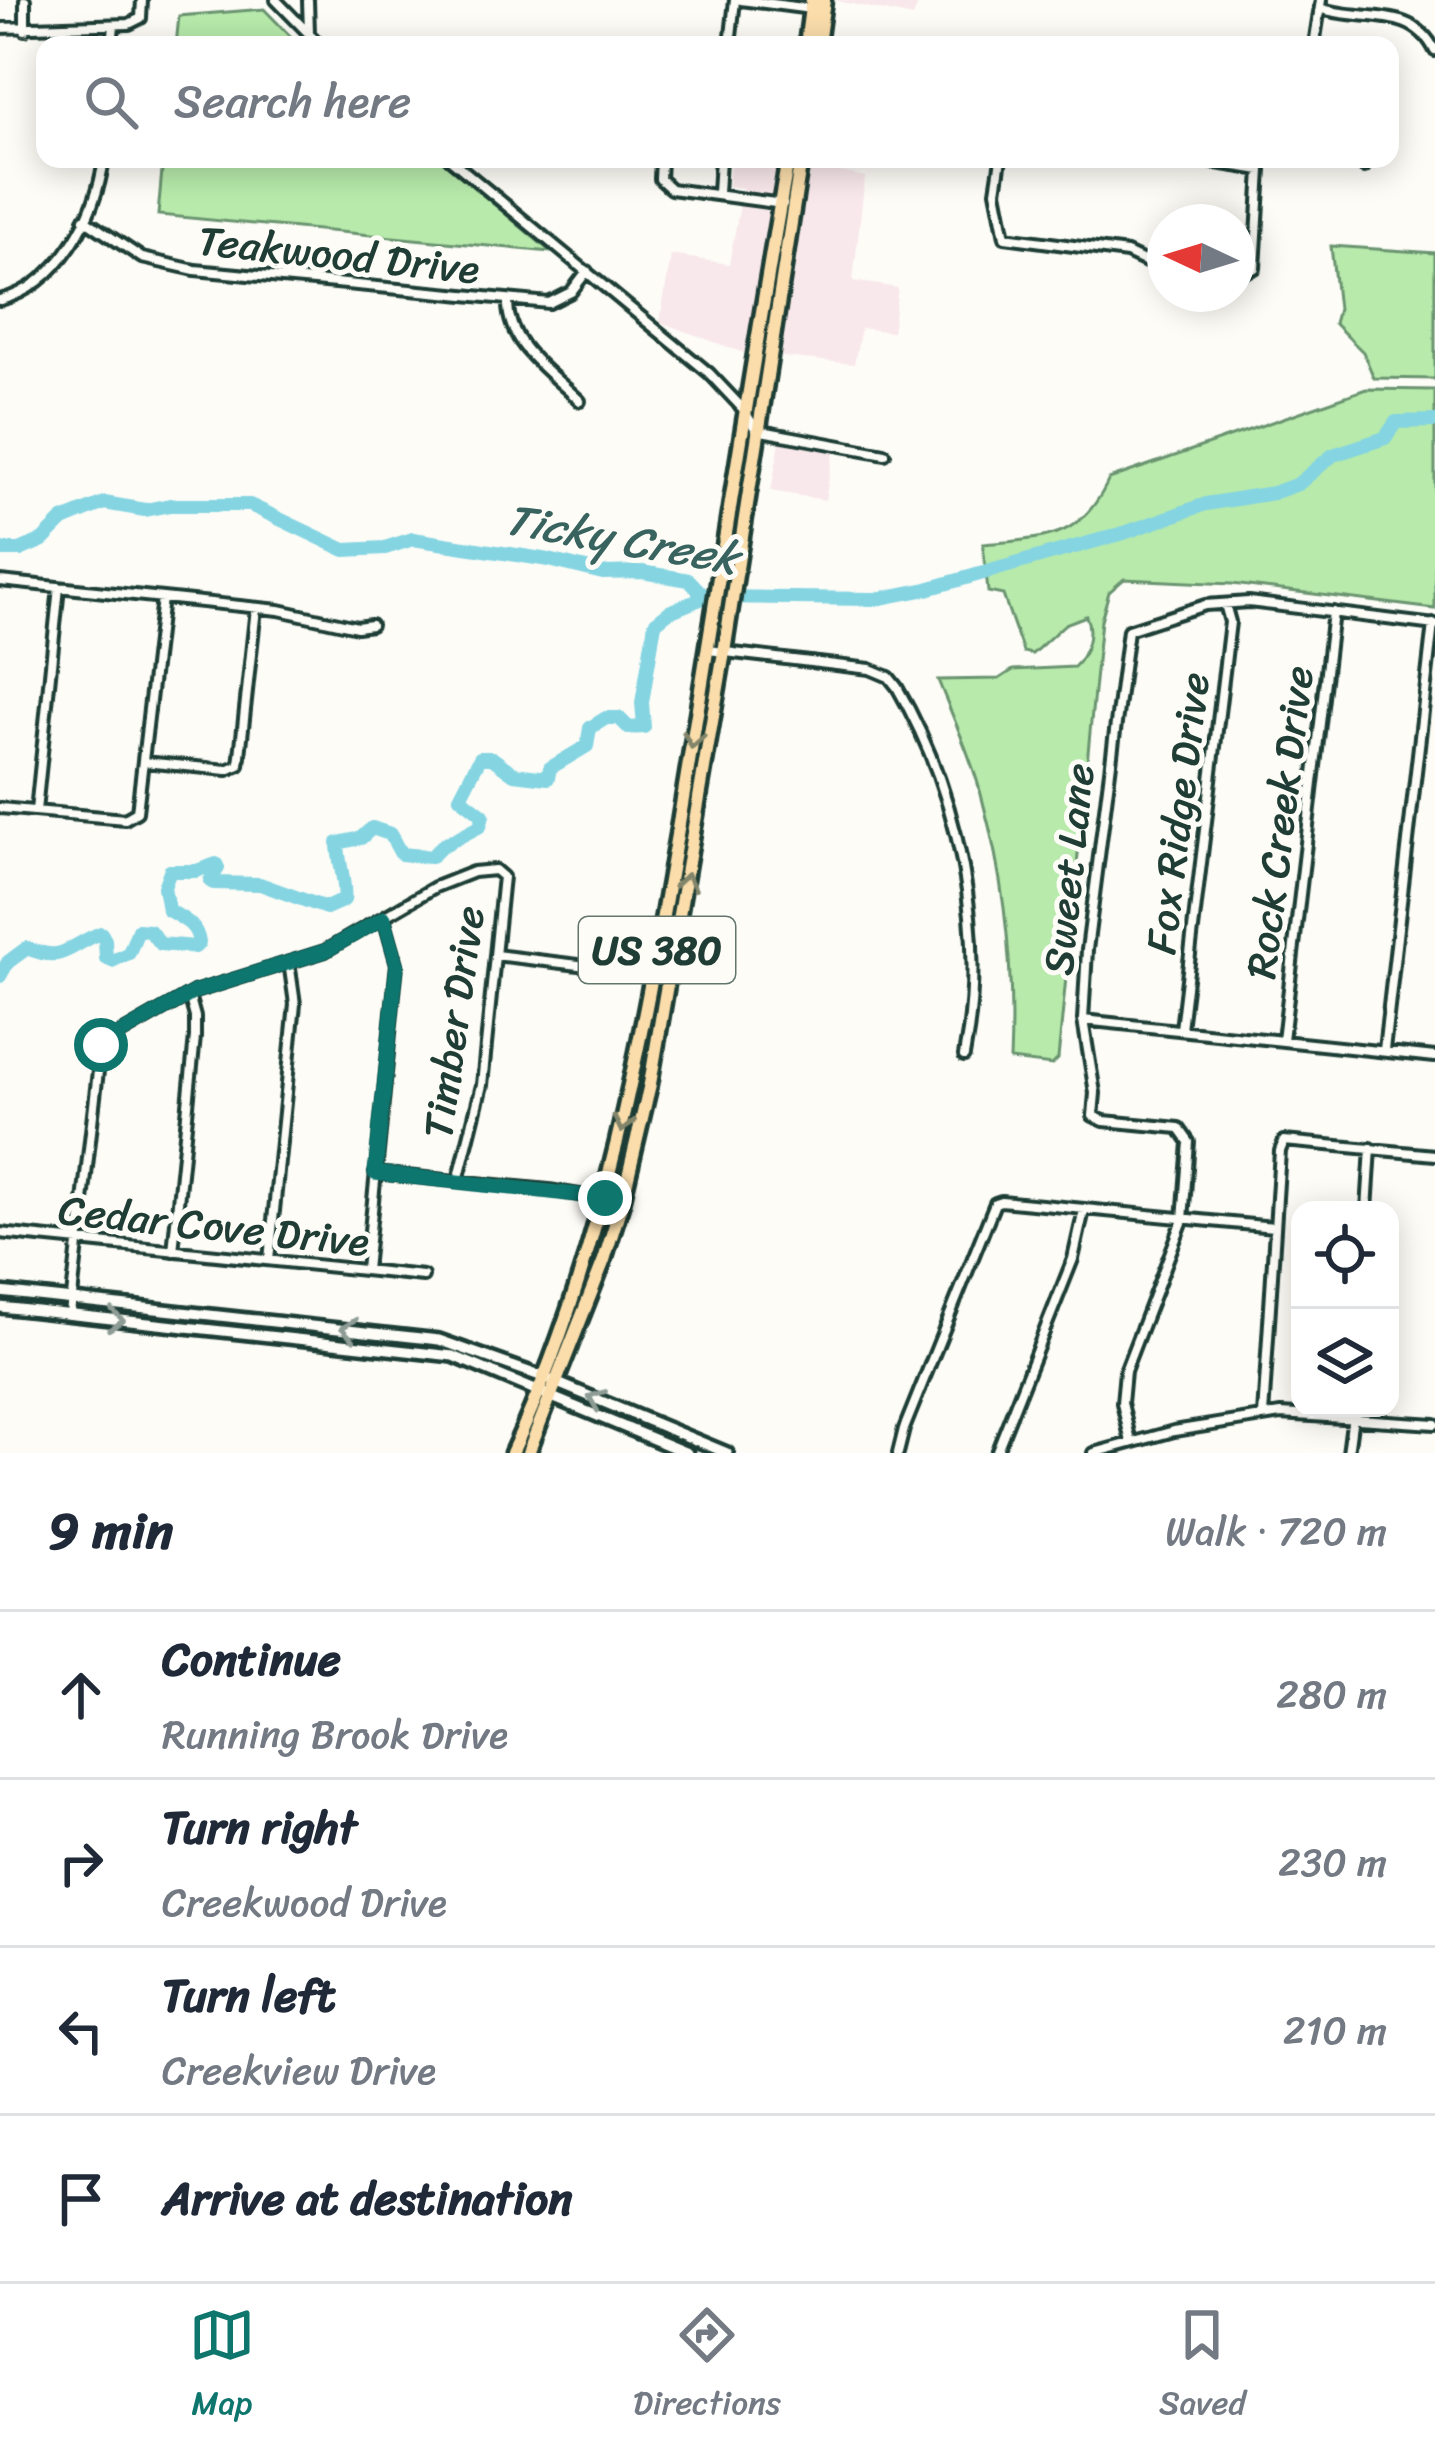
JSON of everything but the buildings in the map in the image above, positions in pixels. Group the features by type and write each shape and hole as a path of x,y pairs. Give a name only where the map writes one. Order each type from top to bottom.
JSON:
{"highway":[{"path":"809,36 818,5"},
{"path":"818,5 818,36"},
{"name":"US 380","path":"528,1453 622,1202 670,976 736,577 788,168"},
{"name":"US 380","path":"512,1453 573,1300 605,1198 653,972 744,410 797,168"}],"street":[{"path":"25,0 26,30"},
{"path":"0,28 137,22 142,0"},
{"path":"276,0 309,35"},
{"path":"308,0 309,35"},
{"path":"732,36 738,0 818,5"},
{"path":"1315,36 1320,4 1409,22 1435,51"},
{"path":"112,36 113,25"},
{"path":"0,299 43,281 84,219 103,168"},
{"path":"464,168 724,386 756,430 885,454"},
{"path":"661,168 660,178 667,187 786,206"},
{"path":"718,194 719,168"},
{"path":"999,168 995,191 1005,236 1127,253 1147,262"},
{"path":"1249,168 1262,170 1255,268"},
{"name":"Teakwood Drive","path":"84,219 123,247 164,265 508,302 559,301 587,271"},
{"path":"508,302 508,318 518,340 580,401"},
{"path":"0,581 300,613 357,628 371,625"},
{"path":"36,811 59,587"},
{"path":"0,808 134,816 139,808 162,598"},
{"path":"1225,604 1333,611 1434,625 1384,1050"},
{"name":"Sweet Lane","path":"1183,1220 1189,1142 1185,1132 1094,1116 1095,1093 1083,1020 1089,933 1128,630 1205,605 1225,604"},
{"name":"Fox Ridge Drive","path":"1181,1029 1230,622 1225,604"},
{"path":"144,763 227,770 239,765 256,608"},
{"name":"Rock Creek Drive","path":"1283,1040 1333,611"},
{"path":"708,650 870,669 889,677 901,694 943,795 963,875 975,974 964,1056"},
{"name":"Timber Drive","path":"384,918 456,877 487,869 500,872 482,1085 458,1181"},
{"path":"70,1314 101,1045 189,994 325,951 384,918 397,964 366,1270"},
{"path":"495,956 670,976"},
{"path":"269,1260 296,1004 289,962"},
{"path":"173,1251 195,1037 189,994"},
{"path":"1083,1020 1435,1057"},
{"path":"1263,1416 1284,1141 1435,1155"},
{"path":"1368,1201 1371,1148"},
{"path":"375,1173 622,1202"},
{"path":"898,1452 995,1203 1274,1227"},
{"path":"996,1453 1073,1259 1084,1210"},
{"path":"1131,1442 1122,1403 1125,1371 1183,1220"},
{"name":"Cedar Cove Drive","path":"0,1233 423,1276"},
{"path":"0,1292 439,1340 543,1377 720,1452"},
{"path":"0,1307 453,1356 687,1453"},
{"path":"408,1350 411,1344 439,1340"},
{"path":"1094,1453 1174,1430 1291,1415"},
{"path":"1348,1453 1353,1417"},
{"path":"1383,1417 1435,1424"}],"shaded area":[{"path":"833,0 920,0 913,17"},
{"path":"730,168 823,168 865,177 853,281 898,288 892,332 861,328 854,364 744,353 660,322 671,255 729,264 743,188 728,186"},
{"path":"780,441 834,451 825,500 771,491"}],"green space":[{"path":"264,9 290,36 177,36 179,16"},
{"path":"162,168 451,168 551,252 158,215"},
{"path":"1331,246 1435,253 1435,379 1374,378 1363,352 1334,323 1338,309"},
{"path":"1366,389 1435,390 1435,609 1232,584 1124,579 1109,592 1101,620 1058,1059 1052,1065 1010,1060 1009,962 991,834 974,771 938,680 999,679 1013,670 1074,667 1085,650 1089,629 1086,616 1065,624 1032,654 1023,652 1003,595 988,592 983,544 1058,533 1086,514 1109,479"}],"waterway":[{"path":"0,976 8,962 27,948 58,954 101,933 106,958 112,961 129,953 138,930 150,931 160,944 195,947 198,936 192,927 168,910 164,887 170,871 196,871 216,864 213,883 260,884 326,908 344,900 338,843 361,838 372,828 390,834 401,854 431,857 480,826 483,815 460,797 480,758 492,758 514,774 548,778 550,768 587,746 590,728 606,718 619,718 629,728 644,727 642,703 655,623 705,597 876,599 927,589 1124,533 1206,504 1273,493 1298,484 1333,455 1385,438 1396,422 1435,421"},
{"name":"Ticky Creek","path":"0,550 20,550 43,540 63,520 104,503 145,510 170,505 250,505 345,550 385,548 413,539 603,573 642,572 689,580 705,597"}],"route":[{"path":"101,1045 194,992 325,951 384,918 397,964 375,1173 605,1198"}]}
